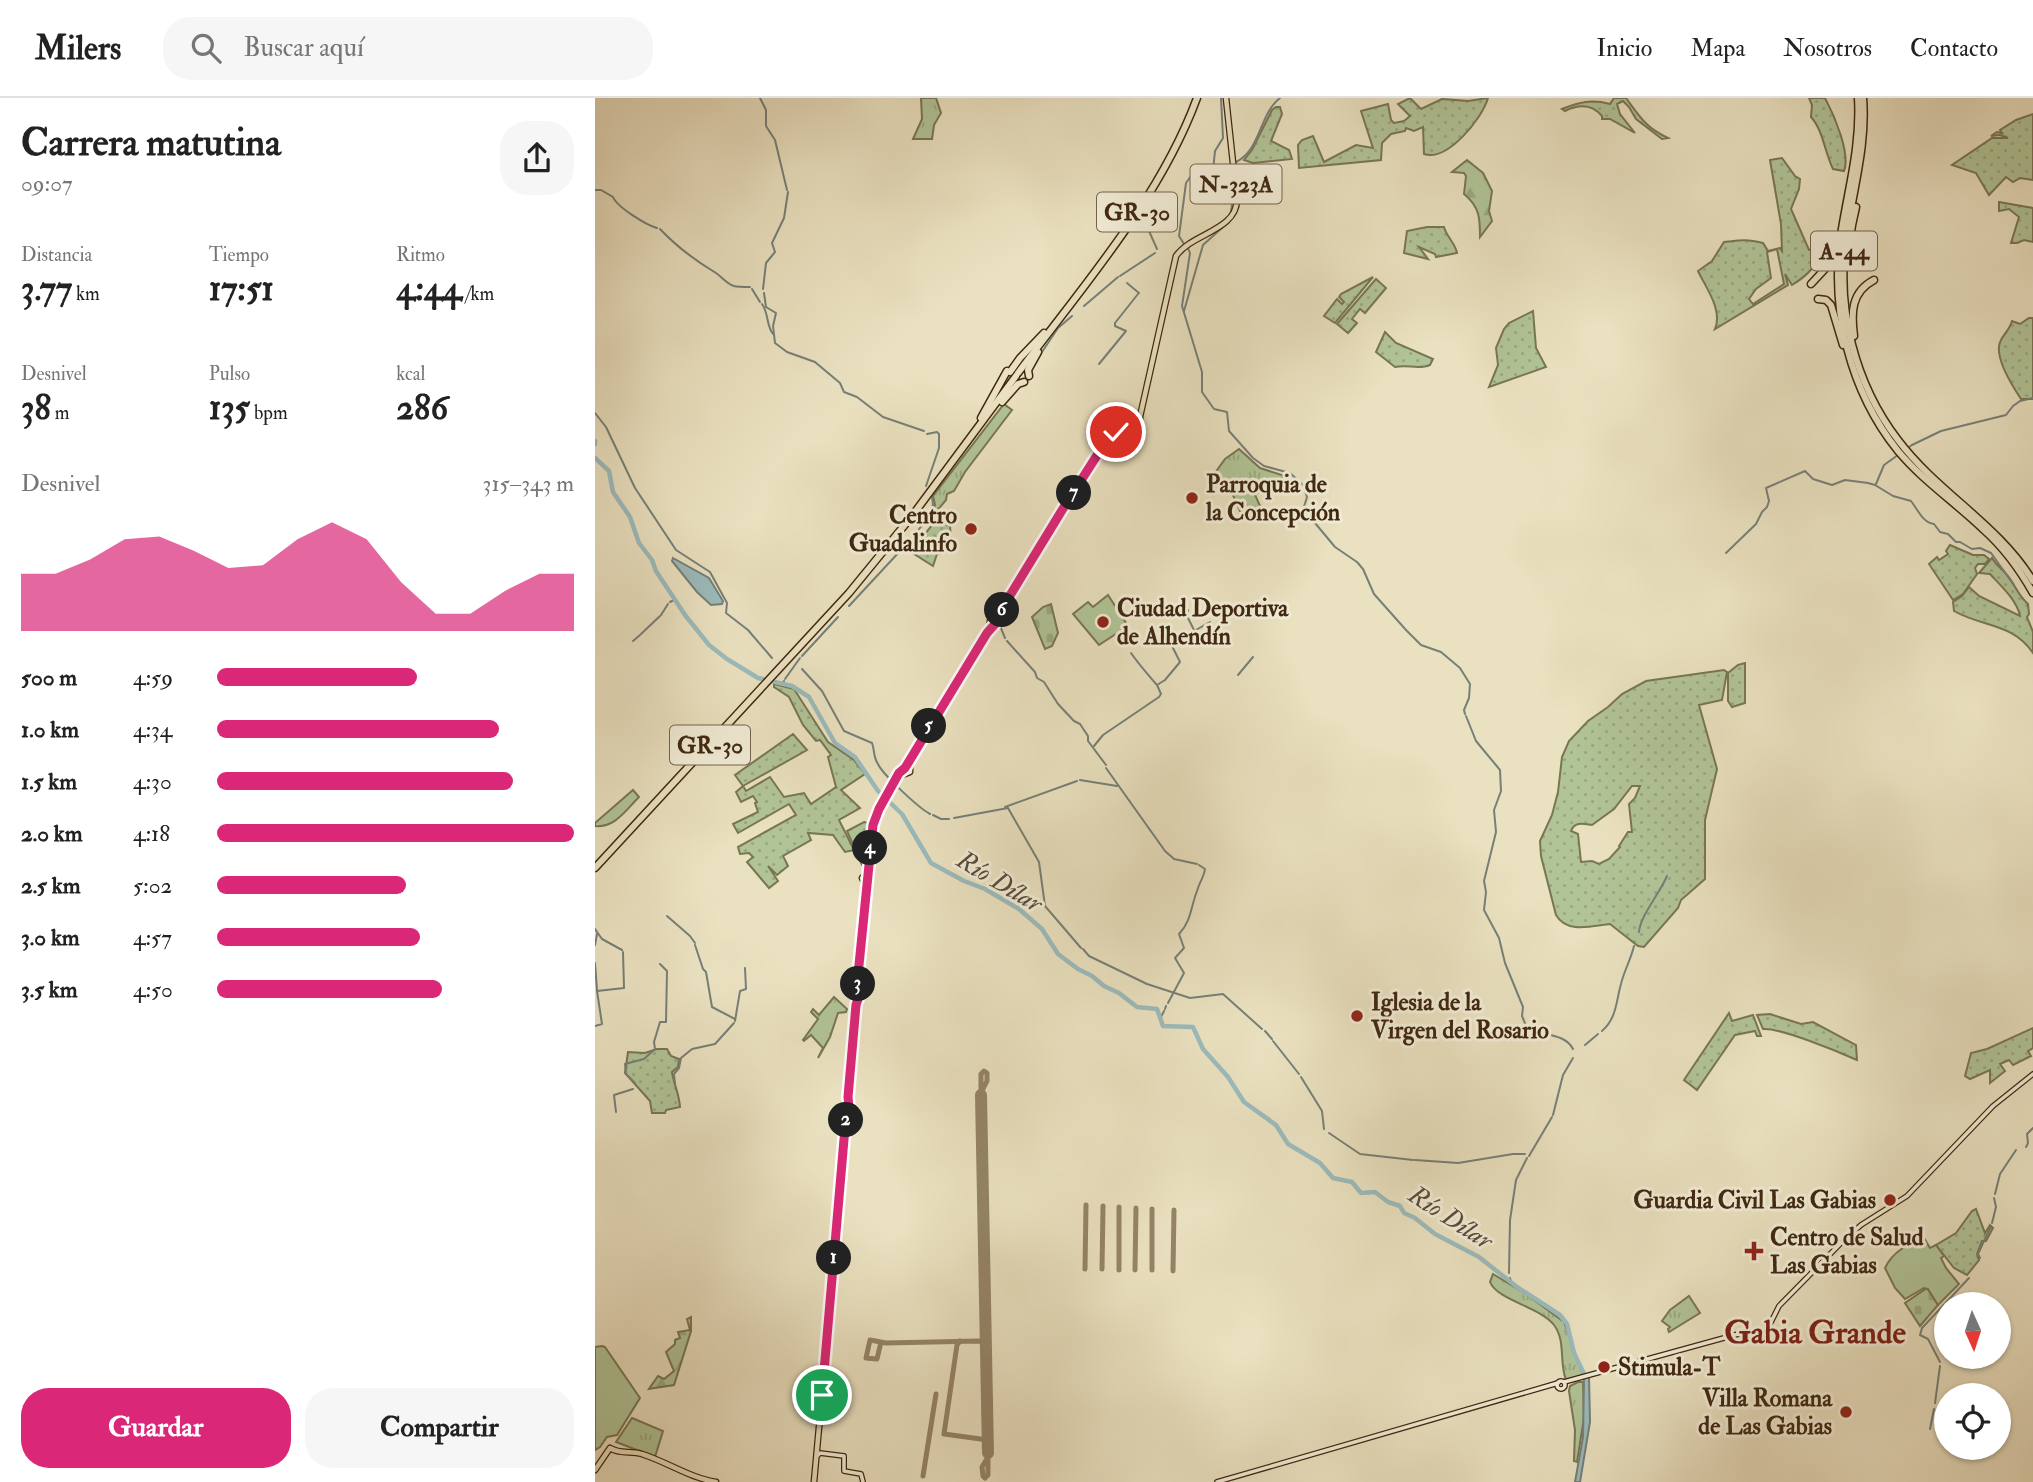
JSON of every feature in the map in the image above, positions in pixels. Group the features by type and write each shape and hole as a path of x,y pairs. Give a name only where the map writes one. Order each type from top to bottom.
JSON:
{"highway":[{"name":"GR-30","path":"595,866 888,547 1013,373 1055,324 1150,193 1173,154 1196,98"},
{"name":"GR-30","path":"1013,373 1020,358 1044,333 1150,186 1196,98"},
{"path":"1861,100 1865,153 1850,242 1856,256 1871,264"},
{"name":"A-44","path":"1861,100 1856,156 1839,253 1839,300 1847,349 1868,396 1900,448 1991,537 2017,568 2033,593"},
{"name":"A-44","path":"1861,100 1862,152 1846,240 1843,287 1851,342 1868,396"},
{"path":"1811,284 1822,274 1830,258 1846,210"},
{"path":"1868,396 1857,353 1852,314 1857,295 1874,280"},
{"path":"1818,299 1826,300 1831,305 1847,356 1868,396"},
{"path":"981,421 1026,379 1028,370 1055,324"},
{"name":"A-44","path":"1907,456 1995,533 2033,581"}],"main road":[{"name":"N-323A","path":"813,1482 818,1452 846,1108 873,825 895,781 905,770 988,631 1108,441 1138,426 1173,262 1185,247 1230,219 1237,206 1226,98"},
{"path":"1216,1482 1742,1333 1760,1341 1768,1332 1780,1305 1840,1244 1861,1225 1907,1196 1993,1106 2033,1074"},
{"name":"N-323A","path":"813,1482 821,1403"},
{"path":"595,1470 610,1448 620,1453 640,1453 716,1482"},
{"path":"815,1462 818,1452 844,1456 844,1471 861,1474 863,1482"},
{"path":"1216,1482 1257,1470"}],"green space":[{"path":"921,98 936,98 941,113 934,125 932,139 913,139 922,119"},
{"path":"1410,98 1421,109 1442,99 1468,101 1488,98 1471,127 1443,152 1424,154 1423,127 1414,131 1406,128 1405,131 1391,134 1382,143 1381,160 1299,168 1298,145 1302,140 1313,136 1324,162 1356,145 1373,148 1361,111 1388,104 1391,120 1394,123 1404,121 1410,116 1398,104"},
{"path":"1614,98 1626,98 1649,126 1668,138 1662,139 1636,119 1623,101 1617,104 1620,114 1635,133 1610,119 1602,119 1598,112 1590,107 1580,106 1565,111 1562,109 1586,102 1610,104"},
{"path":"1809,98 1825,98 1829,105 1843,145 1846,164 1844,171 1833,169 1818,128 1811,117 1812,105"},
{"path":"1280,107 1282,114 1271,141 1289,150 1292,159 1253,163 1244,160 1272,110"},
{"path":"2033,114 2033,180 2020,178 2013,182 2006,177 1989,195 1976,173 1952,165 1992,138 2008,138 1991,136 1997,132 2002,133 2000,130 2016,120"},
{"path":"1782,158 1800,179 1791,209 1809,250 1815,249 1816,260 1811,270 1797,282 1792,285 1785,274 1788,285 1715,329 1715,307 1698,271 1712,261 1724,242 1752,241 1763,243 1768,251 1780,248 1782,251 1781,224 1770,160","holes":["1777,249 1784,284 1753,304 1749,299 1756,289 1771,278 1767,252"]},
{"path":"1467,160 1483,173 1492,191 1489,211 1492,221 1480,237 1478,214 1464,194 1466,176 1464,173 1452,172"},
{"path":"1999,202 2033,208 2033,242 2024,240 2011,243 2019,217 2009,209 1999,211"},
{"path":"1444,227 1457,253 1436,257 1419,247 1428,259 1404,253 1407,231"},
{"path":"1373,277 1335,323 1324,316 1337,299 1342,304 1344,302 1339,297 1341,294"},
{"path":"1376,279 1386,288 1365,313 1360,309 1352,319 1357,323 1348,333 1337,324"},
{"path":"1533,311 1536,348 1546,367 1489,387 1498,365 1496,348 1504,329 1509,323"},
{"path":"2033,318 2033,399 2021,399 2001,362 1999,346 2012,321 2020,324"},
{"path":"1385,332 1396,343 1433,359 1430,365 1395,367 1376,352"},
{"path":"1004,404 1012,410 965,472 954,491 947,494 946,500 930,519 935,505 933,496"},
{"path":"1239,449 1260,468 1285,476 1255,495 1261,508 1251,516 1240,511 1232,493 1210,480 1225,459"},
{"path":"936,520 950,526 952,551 937,554 933,566 911,552"},
{"path":"1950,545 1989,559 1985,564 1978,564 1975,568 1977,574 1963,594 1953,600 1929,564 1937,557 1939,560 1948,554 1946,551"},
{"path":"1992,558 2028,604 2027,617 2033,632 2033,653 2025,643 2007,631 1954,611 1953,602 1969,587 1979,596 2020,616 2012,599 1990,574 1979,573"},
{"name":"Ciudad Deportiva de Alhendín","path":"1108,595 1128,626 1099,645 1073,614 1088,602 1093,607"},
{"path":"1051,604 1058,633 1052,646 1045,649 1032,617"},
{"path":"1745,663 1745,703 1732,707 1728,701 1728,673"},
{"path":"1724,670 1727,672 1722,700 1699,705 1717,769 1705,820 1705,879 1681,900 1678,908 1644,947 1638,946 1610,924 1573,927 1561,921 1556,915 1541,856 1540,841 1552,815 1562,757 1569,741 1588,721 1622,694 1646,681","holes":["1632,786 1640,786 1629,804 1632,832 1628,832 1609,859 1599,864 1592,861 1581,862 1578,834 1571,831 1573,828 1580,824 1592,825 1614,809"]},
{"path":"774,684 794,689 828,742 854,760 865,774 841,790 860,808 839,820 854,850 845,852 833,835 808,833 811,840 783,856 788,866 777,875 768,866 778,881 769,888 747,862 753,857 749,853 740,854 738,847 796,815 789,804 738,833 733,824 758,812 753,796 741,802 736,792 743,786 746,791 770,777 784,797 804,793 811,804 836,787 828,757 831,755 820,740 816,741 803,725 789,697 774,687"},
{"path":"793,734 807,750 743,786 735,775"},
{"path":"633,790 639,797 625,812 608,824 595,826 595,823"},
{"path":"864,822 871,824 866,865 862,865 847,831"},
{"path":"834,997 847,1009 846,1012 838,1013 830,1037 818,1058 823,1048 811,1035 803,1040 818,1019 811,1012 813,1009 819,1015"},
{"path":"1729,1013 1732,1021 1753,1015 1761,1036 1757,1036 1755,1031 1735,1035 1697,1090 1684,1080"},
{"path":"1770,1014 1801,1024 1813,1022 1856,1045 1857,1060 1795,1036 1763,1029 1757,1015"},
{"path":"2033,1028 2033,1048 2028,1051 2031,1056 2013,1065 2009,1060 2000,1064 2005,1071 1990,1083 1990,1070 1970,1079 1965,1076 1971,1053 1987,1049"},
{"path":"667,1049 671,1056 679,1059 678,1067 672,1072 680,1107 666,1110 665,1113 652,1113 650,1101 625,1073 628,1052 645,1053"},
{"path":"1976,1209 1985,1233 1990,1225 1993,1228 1986,1241 1982,1241 1977,1254 1979,1260 1967,1275 1954,1268 1936,1245 1956,1233"},
{"path":"1924,1238 1930,1248 1936,1245 1944,1256 1941,1258 1946,1268 1959,1284 1951,1292 1934,1292 1934,1299 1928,1289 1924,1288 1905,1299 1895,1288 1885,1268 1896,1253"},
{"path":"1493,1274 1564,1322 1583,1375 1566,1380 1560,1338 1554,1325 1539,1313 1501,1294 1490,1282"},
{"path":"1927,1288 1934,1299 1934,1310 1920,1326 1905,1303"},
{"path":"1689,1296 1700,1313 1669,1332 1670,1327 1662,1321 1670,1310"},
{"path":"691,1317 691,1331 674,1385 649,1389 658,1376 664,1379 674,1371 666,1352 675,1344 675,1340 680,1338 678,1332 690,1330 687,1319"},
{"path":"602,1346 640,1398 617,1435 607,1437 595,1450 595,1347"},
{"path":"1583,1382 1584,1418 1577,1462 1574,1461 1575,1430 1569,1391 1570,1386"},
{"path":"632,1418 663,1431 655,1457 616,1442"}],"water":[{"path":"673,558 709,578 723,601 722,604 711,605 697,592 672,561"},
{"path":"1589,1377 1590,1422 1580,1482 1575,1482 1583,1437 1584,1378"}],"waterway":[{"path":"760,98 766,110 766,126 775,140 787,190"},
{"path":"1184,244 1179,236 1186,183 1191,176 1205,175 1213,171 1215,151 1223,138 1221,98"},
{"path":"1236,162 1250,149 1268,113 1280,98"},
{"path":"595,190 601,190 613,197 632,215 657,228"},
{"path":"763,289 766,263 775,252 772,243 784,218 788,192"},
{"path":"1231,212 1233,196"},
{"path":"1141,213 1157,249"},
{"path":"1184,311 1203,245 1223,227"},
{"path":"660,229 686,253 729,284 750,287"},
{"path":"1188,248 1190,253 1182,306 1202,372 1202,392 1214,409 1227,412 1229,431 1253,458 1264,466 1290,473 1303,485 1307,497 1303,510 1306,515 1335,547 1357,562 1374,594 1406,630 1421,645 1441,652 1460,668 1470,684 1465,714"},
{"path":"1120,276 1155,253"},
{"path":"1084,306 1118,277"},
{"path":"1127,283 1139,293"},
{"path":"752,289 760,302"},
{"path":"764,293 766,307 776,313 773,326 775,343 787,352 815,362 840,383 844,392 857,397 883,417 924,431"},
{"path":"1099,364 1126,331 1115,326 1115,323 1138,294"},
{"path":"762,304 773,334"},
{"path":"1036,361 1058,328 1072,316"},
{"path":"1876,484 1884,465 1912,445 1941,431 2006,415 2020,401 2033,398"},
{"path":"595,413 606,427 635,488 676,550 710,572 727,603 726,613 748,630 772,658"},
{"path":"926,486 939,448 939,434 927,434"},
{"name":"Río Dílar","path":"595,458 609,471 613,492 630,517 639,543 652,560 656,571 709,645 758,678 792,686 809,697 835,743 855,757 878,791 902,814 931,863 1019,909 1042,929 1058,954 1137,1007 1157,1009 1163,1026 1193,1027 1203,1049 1228,1077 1244,1102 1276,1125 1288,1144 1320,1163 1333,1178 1352,1182 1361,1193 1375,1192 1388,1202 1400,1206 1404,1213 1435,1234 1479,1257 1517,1287 1560,1315 1567,1324 1574,1353 1586,1378"},
{"path":"1726,553 1756,524 1767,507 1769,501 1766,488 1805,471 1813,479 1832,485 1845,480 1868,483 1893,496 1911,501 1924,519 1934,524 1940,532 1972,549 1980,548 1991,553 2014,585"},
{"path":"849,606 914,536 931,513 932,497"},
{"name":"Río Dílar","path":"670,602 674,600"},
{"path":"661,615 668,604"},
{"path":"1188,610 1187,616 1194,630"},
{"path":"641,634 660,616"},
{"path":"802,656 838,617"},
{"path":"998,621 1005,638"},
{"path":"1173,643 1210,622"},
{"path":"633,641 640,635"},
{"path":"1119,635 1125,646"},
{"path":"1007,641 1035,672 1037,678 1044,682 1058,704 1080,724 1088,736 1088,741 1106,765"},
{"path":"1094,746 1103,735 1159,697 1161,694 1157,685 1165,680 1180,662 1171,644"},
{"path":"1131,653 1156,684"},
{"path":"1238,675 1253,657"},
{"path":"785,679 800,658"},
{"path":"802,669 822,691 844,731 872,743 875,759 881,769 930,814"},
{"name":"Río Dílar","path":"782,685 784,681"},
{"path":"1466,716 1476,741 1500,770 1501,791 1494,810 1496,832 1484,881 1484,910 1499,938 1505,963 1523,1007 1522,1016 1527,1028 1559,1037 1573,1049"},
{"path":"1106,768 1165,851 1174,859 1197,864"},
{"path":"1080,780 1117,786"},
{"path":"1005,807 1077,781"},
{"path":"954,818 1008,808 1039,862 1045,906 1081,948"},
{"path":"933,815 949,819"},
{"path":"1168,1003 1184,973 1175,958 1184,948 1179,934 1188,919 1205,869 1199,865"},
{"path":"1639,932 1643,919 1667,876"},
{"path":"667,916 695,943"},
{"path":"595,929 602,939 622,950"},
{"path":"595,945 597,934"},
{"path":"695,945 706,972 712,1007 735,1019"},
{"path":"1602,1031 1613,1015 1634,946"},
{"path":"1083,949 1089,956 1147,984 1190,998 1223,994 1262,1029"},
{"path":"595,1026 602,1024 597,991 624,988 623,952"},
{"path":"595,963 597,990"},
{"path":"635,1083 626,1074 625,1064 644,1059 655,1049 654,1042 660,1022 666,1022 667,971 660,964"},
{"path":"735,1021 740,991 746,989 745,968"},
{"name":"Río Dílar","path":"1160,1019 1164,1011"},
{"path":"675,1084 674,1074 679,1068 681,1058 692,1049 715,1044 734,1023"},
{"path":"1265,1031 1272,1039"},
{"path":"1585,1045 1598,1034"},
{"path":"1273,1041 1299,1074"},
{"path":"1553,1115 1563,1075 1573,1058"},
{"path":"1301,1077 1322,1111 1324,1129"},
{"path":"616,1112 614,1095 633,1089"},
{"path":"1529,1156 1552,1117"},
{"path":"2026,1147 2027,1134 2033,1128"},
{"path":"1329,1133 1360,1154 1413,1160"},
{"path":"1995,1194 2000,1174 2016,1150"},
{"path":"1415,1160 1458,1163 1525,1154"},
{"path":"1509,1273 1510,1220 1516,1180 1527,1158"},
{"path":"1992,1223 1996,1207 1994,1198"},
{"path":"1980,1258 1978,1254 1991,1226"},
{"name":"Río Dílar","path":"1510,1278 1511,1282"},
{"path":"1956,1292 1969,1278"},
{"path":"1934,1315 1922,1328 1920,1335 1928,1339 1934,1350"},
{"path":"1938,1383 1940,1369"},
{"path":"1930,1429 1934,1409"}],"taxiway":[{"path":"981,1093 987,1081 987,1073 984,1071 981,1074 981,1095"},
{"path":"1085,1269 1086,1205"},
{"path":"1102,1269 1103,1206"},
{"path":"1119,1207 1119,1270"},
{"path":"1135,1270 1136,1208"},
{"path":"1152,1209 1152,1270"},
{"path":"1173,1271 1174,1210"},
{"path":"881,1342 877,1359 866,1358 870,1340 886,1343 979,1341 984,1343 986,1348"},
{"path":"960,1341 957,1345 944,1434 988,1440"},
{"path":"923,1476 936,1394"},
{"path":"988,1457 988,1475 985,1478 982,1467 988,1457"}],"runway":[{"path":"981,1095 988,1453"}],"place":[{"name":"Parroquia de la Concepción","path":"1192,498"},
{"name":"Centro Guadalinfo","path":"971,529"},
{"name":"Ciudad Deportiva de Alhendín","path":"1103,622"},
{"name":"Iglesia de la Virgen del Rosario","path":"1357,1016"},
{"name":"Guardia Civil Las Gabias","path":"1890,1200"},
{"name":"Centro de Salud Las Gabias","path":"1754,1251"},
{"name":"Stimula-T","path":"1604,1367"},
{"name":"Villa Romana de Las Gabias","path":"1846,1412"}],"district":[{"name":"Gabia Grande","path":"1815,1332"}],"route":[{"path":"822,1395 856,1005 859,996 857,985 866,886 875,817 899,773 905,768 995,624 1064,507 1103,446 1116,432"}]}
